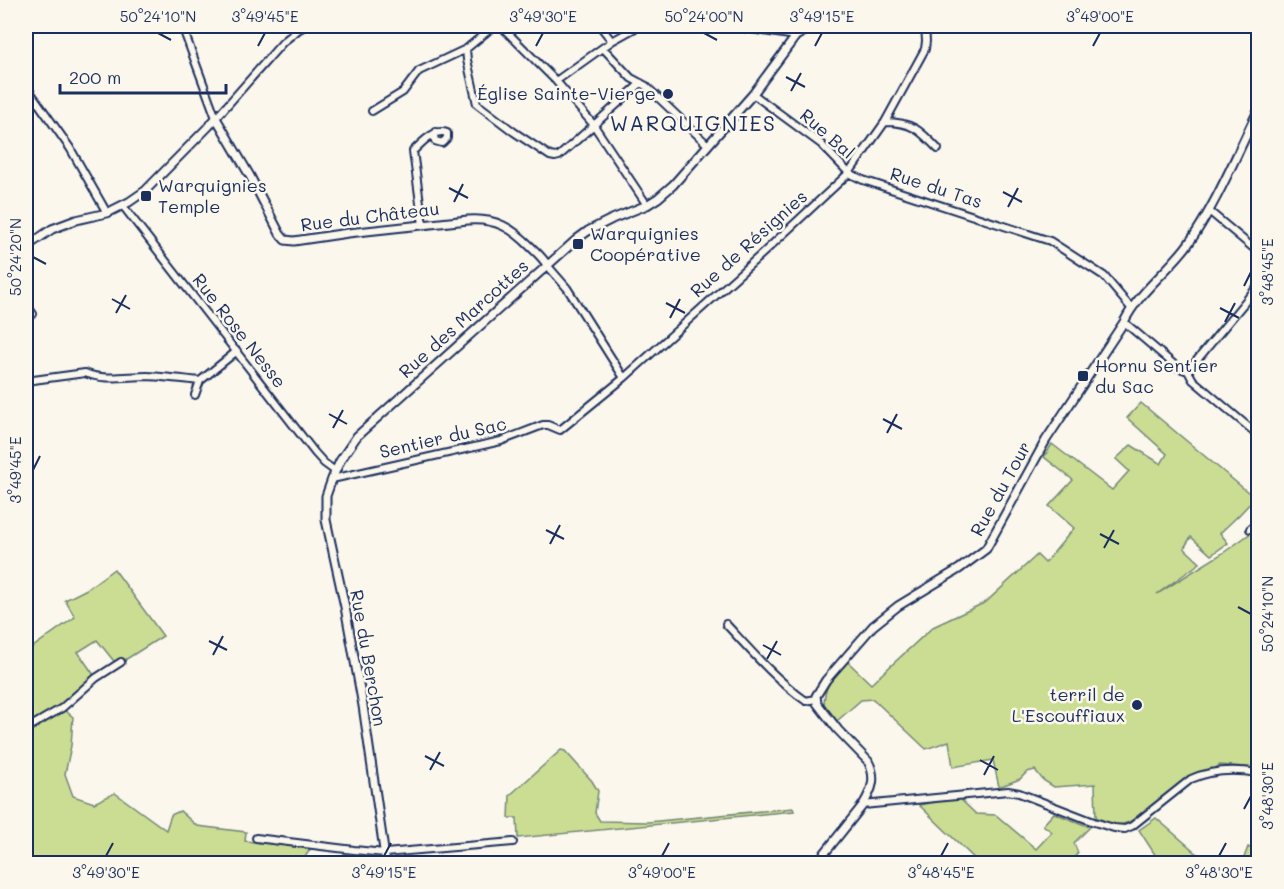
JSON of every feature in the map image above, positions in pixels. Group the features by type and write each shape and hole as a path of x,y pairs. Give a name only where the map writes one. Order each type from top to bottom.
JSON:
{"street":[{"path":"182,26 216,118"},
{"path":"26,247 52,229 76,220 107,213 135,198 216,118 283,42 305,26"},
{"path":"372,111 403,92 419,71 466,49 494,26"},
{"path":"501,26 556,81 593,124 647,205"},
{"path":"600,26 612,41"},
{"path":"556,81 612,41 639,26"},
{"path":"731,26 796,36"},
{"path":"547,265 588,231 658,198 673,185 753,94 796,36 811,28 823,26"},
{"path":"925,26 925,48 885,122 900,122 909,125 925,135 938,149"},
{"path":"603,48 631,78 646,86 708,145"},
{"path":"466,49 477,104 514,132 555,157 559,156 641,83"},
{"path":"26,87 70,148 107,213"},
{"name":"Rue Bal","path":"753,94 821,144 850,171"},
{"name":"Rue du Tour","path":"815,699 826,680 873,626 898,606 959,569 986,549 1047,440 1131,308 1188,244 1209,211 1258,111"},
{"name":"Rue du Château","path":"216,118 285,240 302,241 347,233 473,220 505,226 517,234 547,265"},
{"name":"Rue de Résignies","path":"560,430 624,378 850,171 885,122"},
{"path":"423,225 413,151 436,132"},
{"name":"Rue du Tas","path":"850,171 863,180 1050,241 1104,276 1131,308"},
{"name":"Rue Rose Nesse","path":"123,206 324,463 335,471"},
{"path":"1209,211 1258,252"},
{"name":"Rue des Marcottes","path":"335,471 357,436 547,265 567,288 624,378"},
{"path":"1188,371 1258,286"},
{"path":"26,304 35,316 26,319"},
{"path":"1124,322 1177,367 1188,371 1193,380 1258,435"},
{"path":"195,395 200,381 237,351"},
{"path":"26,381 85,373 113,377 153,376 200,381"},
{"name":"Sentier du Sac","path":"332,479 501,441 543,426 549,425 560,430"},
{"name":"Rue du Berchon","path":"335,471 326,496 326,520 361,695 386,864"},
{"path":"1250,529 1258,523"},
{"path":"726,624 785,684 806,701 815,699 871,766 873,785 863,805 816,864"},
{"path":"26,729 62,708 96,678 121,662"},
{"path":"863,805 1008,791 1104,825 1125,829 1132,826 1191,779 1201,774 1231,770 1258,773"},
{"path":"255,838 385,853 513,842"}],"green space":[{"path":"1141,403 1255,498 1220,533 1228,543 1211,555 1191,537 1184,548 1200,563 1157,594 1258,528 1258,768 1220,765 1214,769 1198,772 1188,777 1133,820 1123,824 1114,824 1096,817 1095,784 1054,787 1043,780 1035,770 999,787 993,760 953,767 949,741 926,749 873,699 861,700 837,721 824,705 824,697 831,681 848,662 871,684 933,627 986,602 1037,555 1045,563 1074,528 1049,506 1073,480 1044,457 1052,444 1112,490 1129,471 1116,459 1131,445 1161,464 1167,454 1127,418"},
{"path":"114,569 163,636 117,665 97,640 78,652 96,678 62,708 73,717 71,746 65,774 73,796 94,803 115,793 166,830 171,815 180,811 197,826 246,832 245,841 311,848 301,863 26,863 26,652 75,617 65,600 87,589"},
{"path":"561,750 565,751 598,791 595,813 600,821 648,822 793,808 794,811 518,838 517,818 509,818 510,795"},
{"path":"959,798 976,814 996,815 1036,849 1052,832 1043,825 1054,813 1090,827 1074,843 1078,853 1069,863 979,863 919,805"},
{"path":"1156,818 1208,863 1147,863 1156,856 1139,830"},
{"path":"1248,847 1258,851 1258,863 1242,863"}],"place":[{"name":"Église Sainte-Vierge","path":"668,94"},
{"name":"Warquignies Temple","path":"146,196"},
{"name":"Warquignies Coopérative","path":"578,244"},
{"name":"Hornu Sentier du Sac","path":"1083,376"},
{"name":"terril de L'Escouffiaux","path":"1137,705"}],"district":[{"name":"WARQUIGNIES","path":"693,124"}]}
